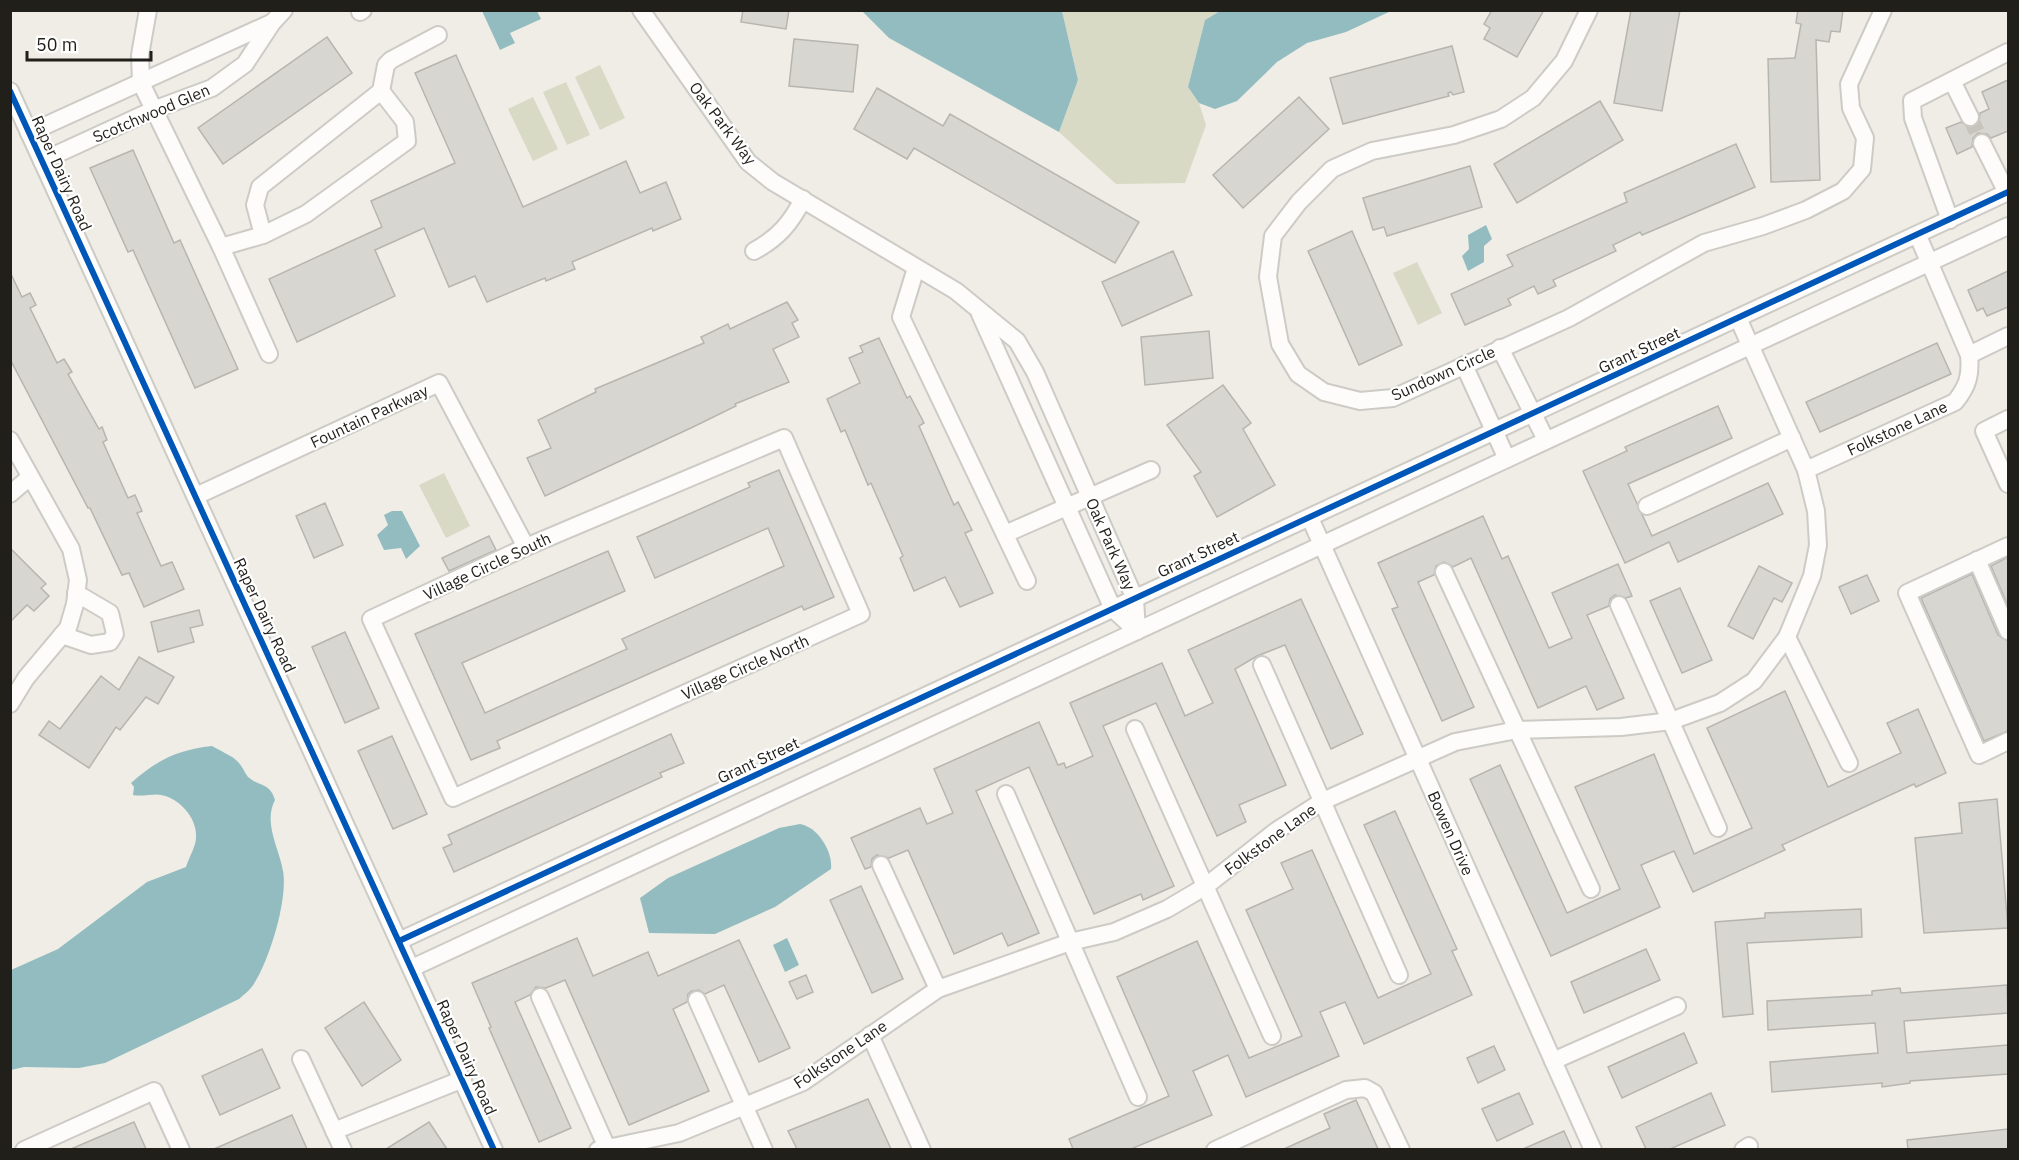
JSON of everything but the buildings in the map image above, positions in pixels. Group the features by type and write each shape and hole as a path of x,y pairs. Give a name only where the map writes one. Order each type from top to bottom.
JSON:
{"street":[{"path":"148,10 140,54 141,83 221,247 269,354"},
{"name":"Scotchwood Glen","path":"42,161 153,110 212,88 245,64 272,23 284,10"},
{"name":"Oak Park Way","path":"641,10 748,162 773,182 956,291 1017,341 1035,372 1135,599 1137,631"},
{"name":"Sundown Circle","path":"1589,10 1564,61 1533,98 1501,119 1454,135 1372,152 1332,169 1299,202 1273,236 1268,277 1280,344 1298,374 1324,392 1360,401 1393,398 1569,318 1704,243 1763,226 1806,210 1842,191 1862,169 1865,138 1851,108 1850,84 1882,10"},
{"name":"Scotchwood Glen","path":"29,133 272,23"},
{"path":"263,235 255,205 260,187 381,91 386,65 391,60 438,35"},
{"path":"1950,220 1912,118 1912,101 2008,52"},
{"path":"1952,81 1970,117"},
{"name":"Raper Dairy Road","path":"10,91 494,1149"},
{"path":"221,247 263,235 306,214 407,141 405,123 381,91"},
{"path":"1982,143 2008,193"},
{"name":"Grant Street","path":"399,941 2008,193"},
{"path":"754,252 779,236 793,219 803,199"},
{"path":"411,968 2008,226"},
{"name":"Folkstone Lane","path":"1806,470 1955,402 1967,387 1970,370 1969,355 1918,236"},
{"path":"916,268 901,317 1027,581"},
{"name":"Oak Park Way","path":"978,309 1113,609 1137,631"},
{"name":"Folkstone Lane","path":"604,1149 679,1133 745,1108 803,1082 938,989 1070,942 1114,932 1167,909 1206,886 1276,831 1323,801 1417,757 1455,742 1517,730 1621,727 1671,721 1720,703 1754,681 1787,638 1812,576 1818,545 1816,511 1806,470 1738,318"},
{"path":"1969,355 2008,336"},
{"path":"1500,348 1545,440"},
{"path":"1464,365 1507,459"},
{"name":"Fountain Parkway","path":"196,496 439,383 526,547"},
{"path":"2008,419 1984,431 2008,484"},
{"name":"Village Circle South","path":"453,798 371,620 526,547 784,438"},
{"name":"Village Circle North","path":"453,798 861,614 784,438"},
{"path":"1647,506 1792,438"},
{"path":"10,440 71,549 78,580 68,628 26,678 10,704"},
{"path":"1005,534 1151,470"},
{"path":"10,494 30,477"},
{"name":"Bowen Drive","path":"1310,518 1593,1149"},
{"path":"2008,546 1907,593 1979,755 2008,741"},
{"path":"1977,560 2008,631"},
{"path":"1444,572 1591,889"},
{"path":"62,635 91,645 110,642 115,634 110,613 76,593"},
{"path":"1619,605 1718,828"},
{"path":"1787,638 1849,763"},
{"path":"1262,665 1400,975"},
{"path":"1135,729 1272,1036"},
{"path":"1006,794 1138,1097"},
{"path":"881,865 938,989"},
{"path":"540,997 604,1149"},
{"path":"697,1000 764,1149"},
{"path":"1553,1061 1677,1006"},
{"path":"870,1035 922,1149"},
{"path":"301,1059 343,1149"},
{"path":"334,1131 463,1079"},
{"path":"1215,1149 1346,1090 1365,1088 1374,1093 1401,1149"},
{"path":"24,1149 154,1091 181,1149"}],"green space":[{"path":"1062,11 1220,11 1205,20 1188,87 1199,103 1206,125 1185,183 1116,184 1059,132 1078,80"},
{"path":"600,65 625,118 600,130 575,77"},
{"path":"566,82 590,135 567,145 543,92"},
{"path":"533,97 558,149 533,161 508,109"},
{"path":"1417,262 1442,313 1418,325 1393,273"},
{"path":"444,473 470,526 446,538 419,485"}],"water":[{"path":"482,11 537,11 541,19 510,33 515,43 500,50"},
{"path":"862,11 1062,11 1078,80 1059,132 889,38"},
{"path":"1220,11 1391,11 1346,32 1307,43 1277,62 1237,101 1215,109 1199,103 1188,87 1205,20"},
{"path":"1486,225 1492,239 1484,246 1484,262 1468,271 1462,256 1469,249 1468,235"},
{"path":"392,511 402,511 420,546 406,559 401,548 384,550 377,535 388,525 384,515"},
{"path":"212,746 235,759 248,777 270,791 275,800 271,827 283,871 283,897 272,944 254,984 239,999 105,1063 79,1068 24,1067 11,1070 11,970 58,949 147,882 186,867 196,839 190,815 180,804 168,797 133,795 134,787 131,783 168,757 188,750"},
{"path":"800,824 813,830 823,841 830,855 831,869 775,907 715,934 649,933 640,898 668,878 779,828"},
{"path":"787,938 799,965 785,972 773,945"}],"tunnel":[{"path":"1970,117 1982,143"}],"cycle path":[{"path":"10,91 494,1150"},
{"path":"399,941 2008,192"}]}
